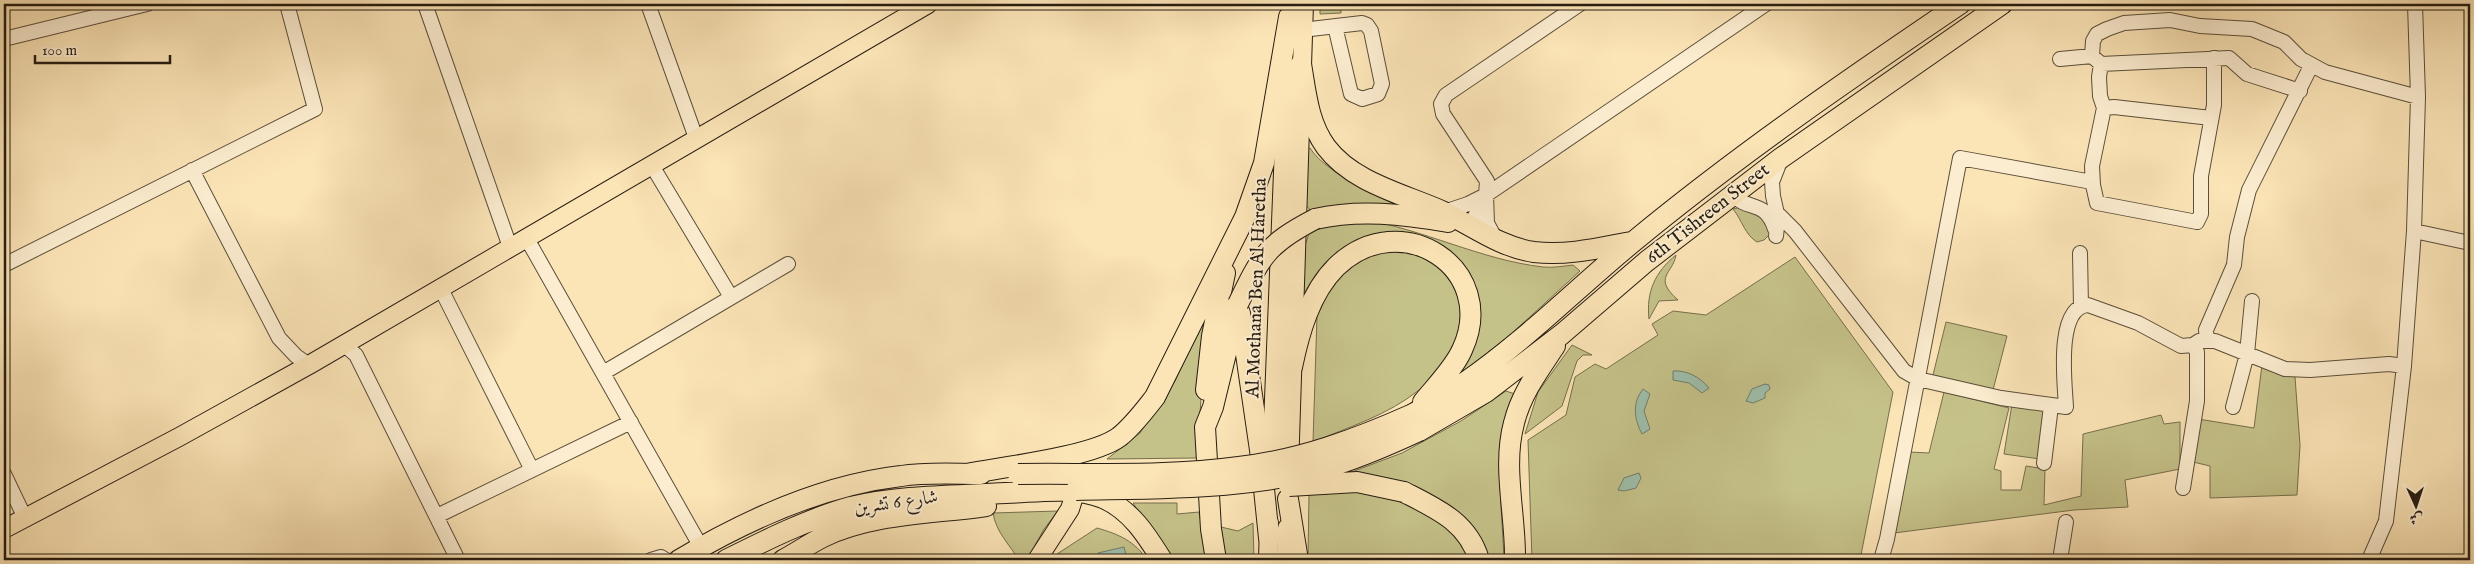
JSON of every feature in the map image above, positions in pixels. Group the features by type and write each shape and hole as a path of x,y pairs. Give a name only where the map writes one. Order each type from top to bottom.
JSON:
{"highway":[{"name":"6th Tishreen Street","path":"1416,422 1464,382 1506,351 1633,241 1738,160 1834,90 1960,4"},
{"name":"6th Tishreen Street","path":"1416,422 1486,392 1562,334 1647,261 1781,158 2002,4"},
{"path":"967,474 1082,453 1118,438 1137,421 1155,397 1228,254 1245,216 1264,163 1296,14"},
{"path":"1301,64 1312,120 1331,153 1350,170 1364,178 1444,212 1496,240 1532,252 1581,252 1633,241"},
{"path":"1205,427 1213,407 1238,304 1257,265 1285,235 1314,219 1341,213 1365,212 1432,219 1470,226"},
{"path":"783,560 823,537 864,523 907,514 1032,500 1070,491 1236,483 1300,474 1346,461 1416,422 1462,351 1469,324 1468,296 1455,269 1432,250 1405,242 1382,241 1355,251 1335,268 1323,285 1299,332 1292,367"},
{"path":"1216,560 1211,530 1205,427 1212,336 1228,254"},
{"path":"1238,304 1260,450 1269,538"},
{"path":"1515,560 1510,453 1514,424 1525,392 1562,334"},
{"name":"شارع 6 تشرين","path":"679,560 701,546 765,515 850,484 903,475 1170,472 1239,467 1335,446 1416,422"},
{"path":"1167,487 1236,492 1357,482 1404,492 1439,510 1458,524 1472,539 1479,560"},
{"path":"1070,491 1104,499 1124,511 1143,530 1162,560"},
{"name":"شارع 6 تشرين","path":"726,560 774,535 851,508 904,498 1070,491"},
{"path":"1288,499 1298,560"}],"main road":[{"path":"4,529 180,437 309,365 928,4"},
{"path":"1286,560 1301,64 1296,14"},
{"name":"Al Mothana Ben Al Haretha","path":"1268,560 1296,14"},
{"path":"1037,560 1070,509 1070,491"}],"street":[{"path":"4,39 147,4"},
{"path":"4,265 315,108 287,4"},
{"path":"425,4 510,247"},
{"path":"648,4 696,138"},
{"path":"1470,226 1486,195 1488,186 1485,177 1443,114 1442,101 1446,96 1580,4"},
{"path":"2369,560 2386,520 2404,366 2414,231 2418,96 2415,4"},
{"path":"1444,212 1468,204 1486,195 1758,6"},
{"path":"1296,14 1335,26 1362,24 1370,28 1382,84 1378,94 1359,99 1351,94 1335,26"},
{"path":"2214,58 2215,100 2201,176 2201,214 2198,222 2097,203 2092,182 2092,166 2104,108 2100,96 2097,60 2093,42 2097,34 2107,29 2124,24 2170,20 2200,26 2252,29 2284,42 2311,66 2418,96"},
{"path":"2060,59 2230,58 2246,74 2300,91"},
{"path":"2207,340 2206,330 2234,265 2237,237 2249,190 2311,66"},
{"path":"2104,108 2114,107 2211,118"},
{"path":"1732,195 1739,202 1764,209 1772,218 1776,234 1777,213 1772,182 1781,158"},
{"path":"1881,560 1887,539 1960,158 2092,182"},
{"path":"651,164 732,298"},
{"path":"192,170 279,338 296,356 309,365"},
{"path":"1486,195 1488,223 1496,240"},
{"path":"1777,213 1795,231 1904,371 1918,379 2001,398 2066,407 2066,335 2069,321 2075,310 2081,306 2096,307 2131,320 2181,346 2193,345 2199,341 2207,340 2247,354 2277,368 2297,370 2389,364 2404,366"},
{"path":"2414,231 2470,243"},
{"path":"526,237 701,546"},
{"path":"2080,253 2081,306"},
{"path":"603,373 788,264"},
{"path":"440,287 532,470"},
{"path":"2233,407 2247,354 2252,301"},
{"path":"343,344 356,355 437,516 456,560"},
{"path":"2183,488 2197,401 2197,352 2193,345"},
{"path":"2044,463 2051,406"},
{"path":"437,516 631,422"},
{"path":"4,474 25,518"},
{"path":"2060,560 2066,522"},
{"path":"1049,560 1054,536"},
{"path":"651,560 661,557 666,560"}],"shaded area":[{"path":"1320,4 1341,4 1341,13 1320,14"},
{"path":"1303,148 1310,148 1331,169 1346,179 1427,220 1312,212 1303,202"},
{"path":"1751,205 1762,210 1771,233 1764,240 1757,242 1749,235 1733,209"},
{"path":"1361,219 1407,230 1497,258 1543,267 1573,265 1580,271 1509,336 1460,374 1455,369 1470,350 1463,269 1394,235 1308,299 1302,297 1302,255 1310,230"},
{"path":"1382,250 1425,256 1446,273 1456,289 1460,306 1459,325 1454,343 1445,361 1433,377 1407,399 1368,420 1313,442 1317,315 1330,288 1340,274 1358,259"},
{"path":"1676,255 1665,281 1670,292 1678,300 1659,301 1649,319 1649,300 1653,283 1662,268"},
{"path":"1795,257 1893,392 1860,560 1532,560 1528,440 1566,415 1575,377 1595,364 1606,369 1658,335 1652,324 1673,311 1706,315"},
{"path":"1207,309 1197,458 1107,459 1140,433 1175,381"},
{"path":"1946,322 2007,336 1993,390 1933,375"},
{"path":"1572,345 1592,355 1583,355 1577,361 1562,406 1525,434 1538,392"},
{"path":"2262,365 2295,377 2300,445 2297,495 2210,498 2210,466 2189,461 2198,419 2254,428"},
{"path":"1673,371 1693,375 1709,388 1702,393 1689,383 1673,380"},
{"path":"1765,384 1769,385 1770,389 1765,393 1765,398 1753,403 1746,401 1752,389"},
{"path":"1643,389 1650,394 1644,411 1650,429 1642,434 1637,423 1635,411 1639,394"},
{"path":"1506,391 1515,394 1503,436 1501,456 1500,476 1504,560 1485,560 1465,521 1349,473 1402,453 1461,421"},
{"path":"1944,392 2009,408 1994,469 2001,471 2001,490 2021,490 2026,466 2045,469 2044,505 2081,496 2083,434 2161,415 2164,424 2180,422 2180,469 2125,480 2128,507 2074,510 1894,533 1909,452 1929,453"},
{"path":"2012,404 2048,409 2040,459 2004,454"},
{"path":"1639,473 1641,478 1636,488 1624,491 1618,490 1624,478"},
{"path":"1360,489 1404,499 1435,516 1462,540 1468,560 1308,560 1309,494"},
{"path":"1133,503 1177,503 1177,514 1199,512 1208,560 1171,560"},
{"path":"1058,511 1044,529 1027,560 1019,560 1000,532 993,513"},
{"path":"1253,523 1254,560 1226,560 1221,527 1238,531"},
{"path":"1097,528 1125,539 1137,548 1147,560 1057,560 1057,554"},
{"path":"1124,547 1127,559 1100,560 1098,553"}]}
